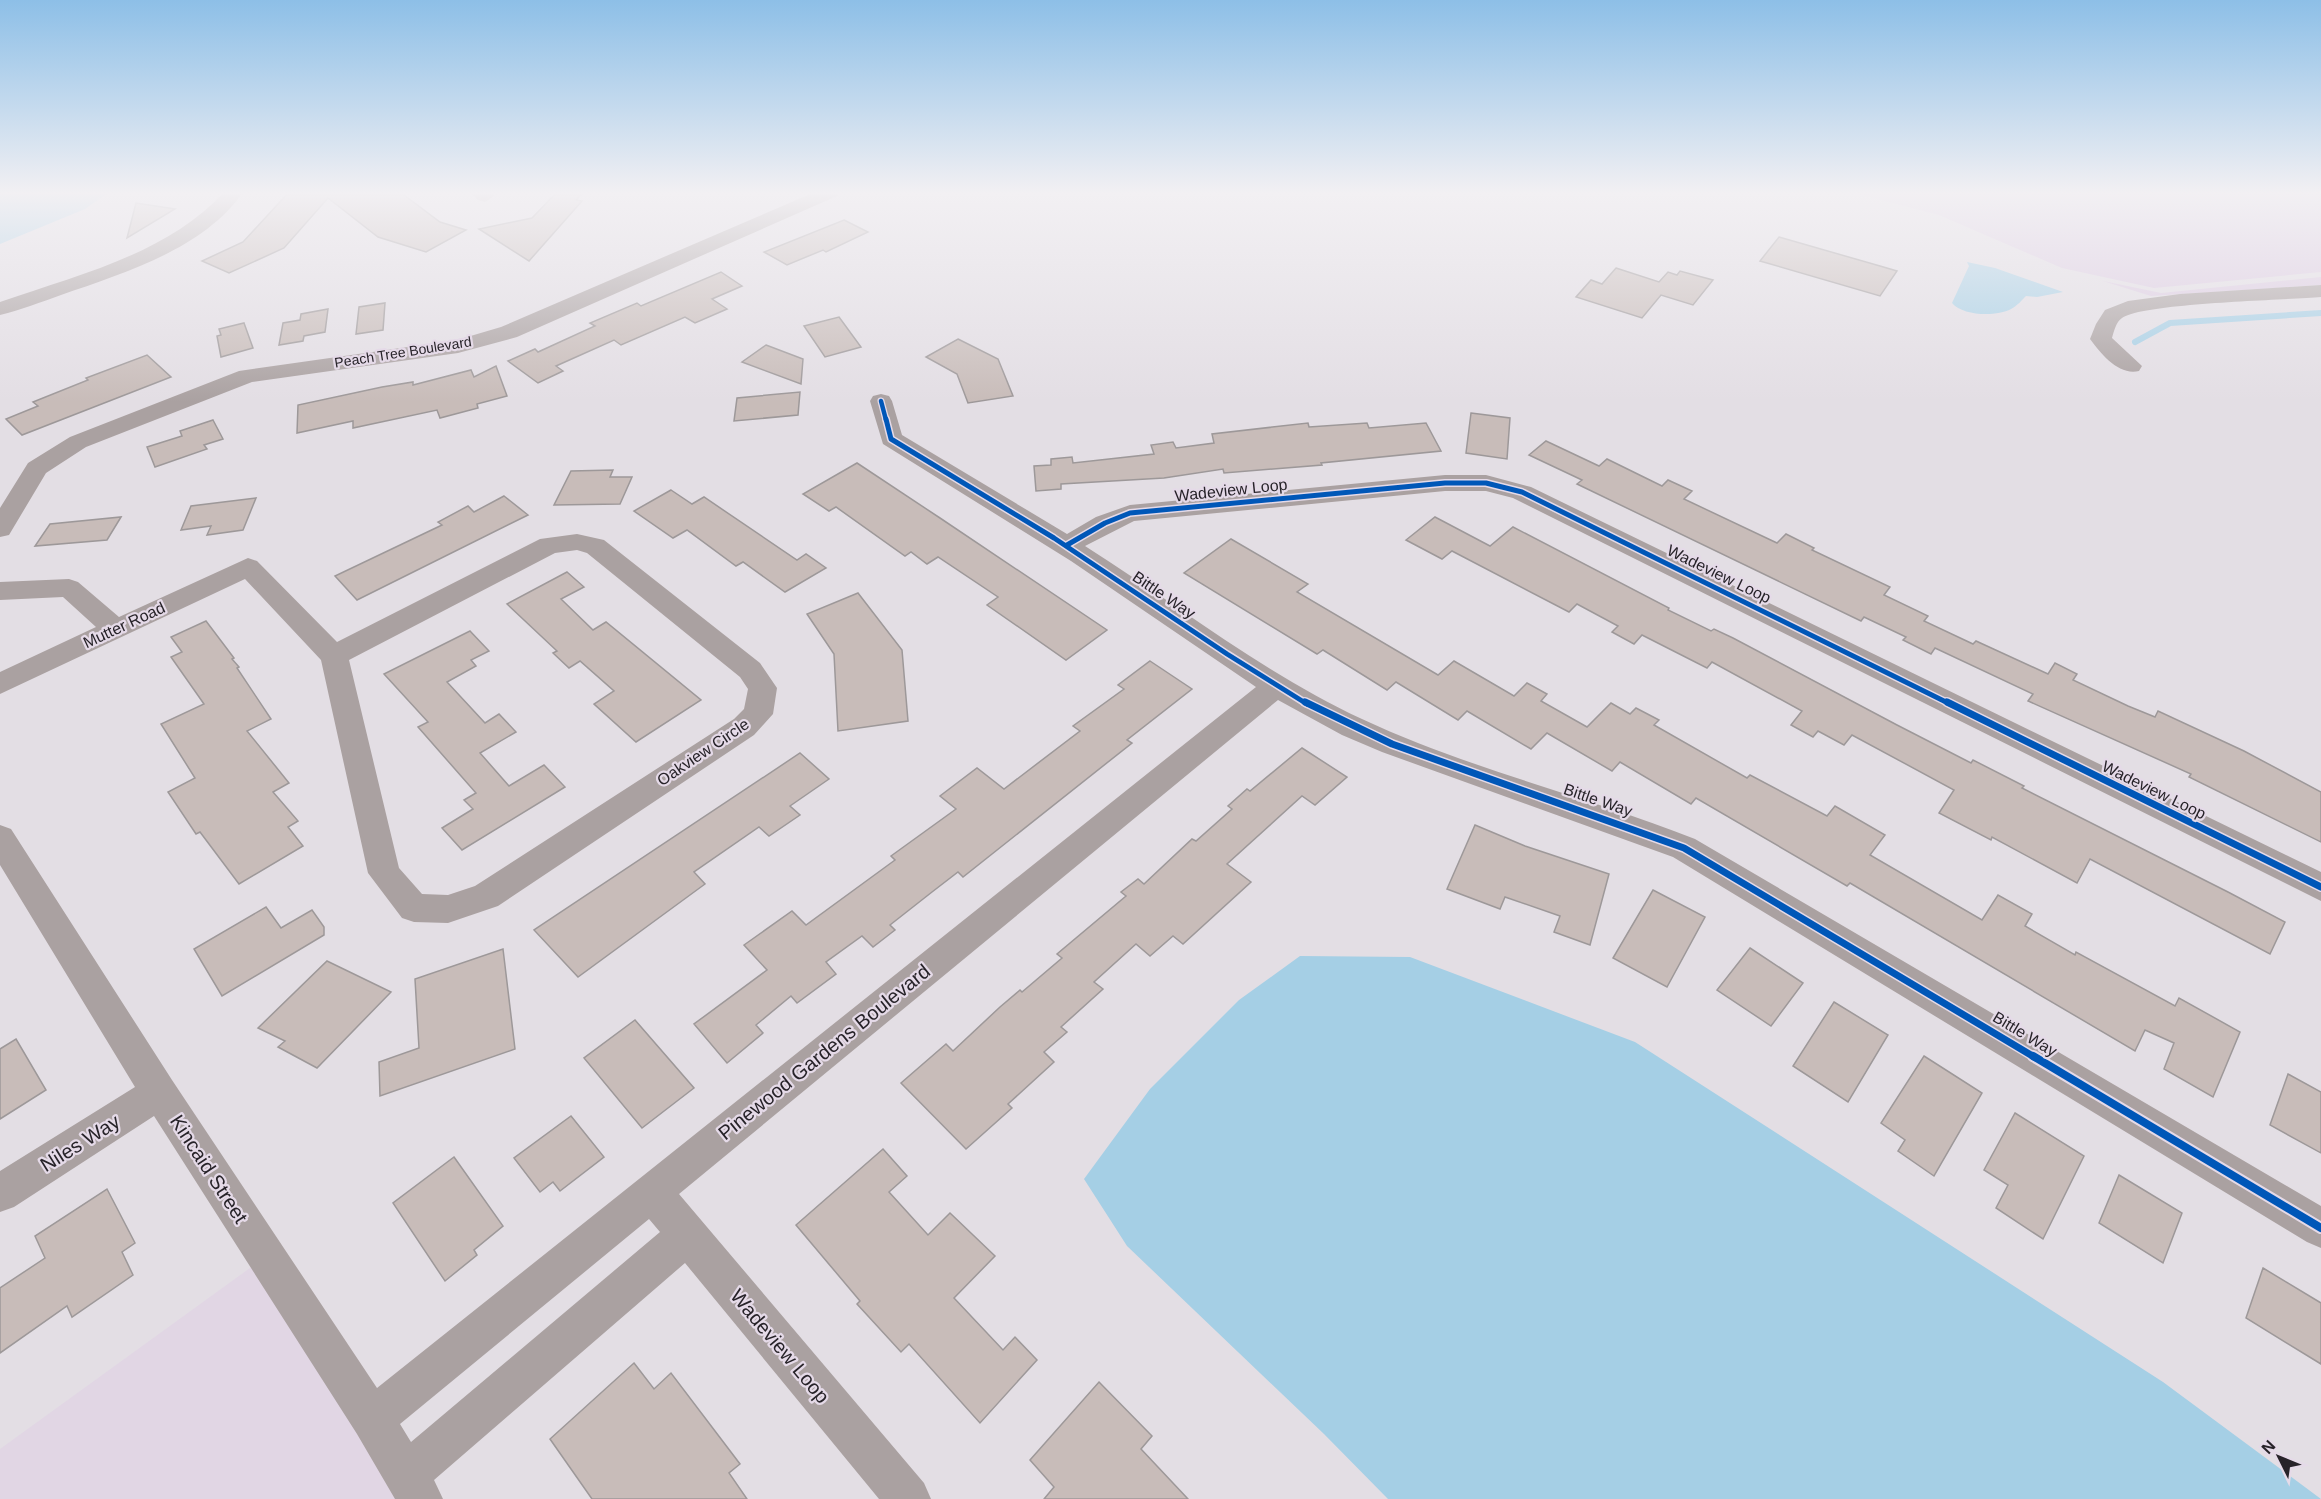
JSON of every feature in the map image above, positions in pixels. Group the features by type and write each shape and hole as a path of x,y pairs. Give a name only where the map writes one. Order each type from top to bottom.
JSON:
{"street":[{"path":"0,309 130,262"},
{"name":"Peach Tree Boulevard","path":"0,529 37,468 78,442 247,376 458,346 509,332 670,262"},
{"path":"2131,366 2111,351 2101,339 2105,324 2117,311 2126,307 2321,291"},
{"name":"Bittle Way","path":"881,401 891,439 1067,545 1276,686 1363,731 1426,756 1628,824 1684,848 2321,1228"},
{"name":"Wadeview Loop","path":"1067,545 1105,523 1130,513 1445,483 1486,483 1522,492 2321,887"},
{"name":"Oakview Circle","path":"577,542 595,546 750,670 763,688 758,714 744,727 486,896 448,909 414,908 384,873 334,656 549,545 577,542"},
{"name":"Mutter Road","path":"0,684 248,567 334,656"},
{"path":"0,591 69,588 115,629"},
{"name":"Pinewood Gardens Boulevard","path":"372,1419 1276,686"},
{"name":"Kincaid Street","path":"0,838 159,1092 372,1419 413,1487"},
{"name":"Niles Way","path":"0,1193 159,1092"},
{"name":"Wadeview Loop","path":"652,1192 908,1499"},
{"path":"413,1487 687,1235"}],"shaded area":[{"path":"2048,262 2321,262 2321,272 2154,288 2062,268"},
{"path":"2321,277 2321,285 2151,296 2103,281 2161,293"},
{"path":"261,1260 405,1499 0,1499 0,1449"}],"water":[{"path":"1967,262 1995,268 2063,292 2037,297 2026,296 2005,312 1980,314 1964,311 1952,303 1969,266"},
{"path":"1300,956 1410,957 1635,1042 2163,1382 2321,1499 1388,1499 1324,1434 1127,1246 1084,1179 1150,1089 1239,1000"}],"building":[{"path":"204,262 253,262 229,273"},
{"path":"1763,262 1866,262 1897,271 1880,296"},
{"path":"1616,268 1659,282 1668,272 1677,275 1680,271 1713,280 1693,305 1661,295 1642,318 1576,297 1591,280 1602,284"},
{"path":"721,272 742,286 712,299 727,309 695,323 685,317 621,345 614,340 556,366 563,371 538,383 508,361 535,349 538,352 595,326 590,323 637,303 641,306"},
{"path":"385,303 383,330 356,334 359,307"},
{"path":"328,309 325,332 304,336 303,341 279,345 283,323 300,320 301,314"},
{"path":"839,317 861,347 825,357 804,326"},
{"path":"244,323 253,348 221,357 217,336 221,335 219,329"},
{"path":"958,339 998,359 1013,396 968,403 957,374 926,357"},
{"path":"766,345 803,359 801,384 742,362"},
{"path":"147,355 171,377 22,435 6,419 38,406 33,402 88,380 86,378"},
{"path":"496,366 507,396 477,404 478,408 440,418 437,410 353,428 353,421 297,433 298,405 382,387 413,382 413,385 471,370 474,377"},
{"path":"800,392 798,415 734,421 737,398"},
{"path":"1471,413 1510,418 1507,459 1466,453"},
{"path":"213,420 223,439 204,445 207,449 155,467 147,447 182,436 180,431"},
{"path":"1308,423 1309,427 1367,423 1369,428 1426,423 1441,451 1321,463 1322,465 1224,473 1223,469 1164,478 1061,484 1061,489 1036,491 1034,466 1051,465 1051,459 1072,457 1073,463 1154,454 1151,445 1173,442 1176,448 1214,443 1212,434"},
{"path":"1546,441 1599,466 1607,459 1662,486 1668,480 1692,491 1684,499 1777,543 1786,534 1814,548 1812,550 1890,587 1884,595 1928,616 1924,621 1973,644 1976,641 2048,674 2055,663 2077,674 2073,680 2128,706 2155,717 2158,711 2244,751 2321,792 2321,842 2189,777 2191,774 2028,701 2033,694 1935,648 1931,654 1903,640 1906,637 1864,617 1861,621 1577,484 1582,480 1529,455"},
{"path":"857,463 1107,630 1066,660 987,605 998,597 938,557 927,564 911,552 905,556 836,507 829,511 803,494"},
{"path":"613,470 610,477 632,477 620,504 554,505 571,471"},
{"path":"671,490 692,504 704,497 797,560 806,554 826,568 785,592 743,562 736,566 687,530 673,538 634,511"},
{"path":"504,496 528,515 357,600 335,576 442,525 438,522 468,506 474,512"},
{"path":"256,498 243,530 207,535 211,526 181,530 191,506"},
{"path":"121,517 107,540 35,546 50,524"},
{"path":"1435,517 1490,546 1513,527 1669,608 1668,610 1711,631 1714,629 1733,638 1971,763 1973,760 2024,786 2022,788 2228,892 2285,922 2270,954 2090,859 2077,883 1992,837 1991,840 1939,813 1954,790 1852,735 1844,745 1818,731 1813,737 1791,725 1802,711 1712,662 1707,668 1642,635 1634,644 1612,632 1618,626 1577,604 1569,612 1452,551 1442,559 1406,540"},
{"path":"1231,539 1308,584 1297,592 1438,675 1454,661 1514,696 1527,683 1547,694 1541,701 1587,727 1611,703 1630,714 1636,708 1659,720 1654,725 1747,778 1750,775 1827,816 1835,806 1885,835 1870,855 1982,920 1998,895 2032,914 2025,926 2075,955 2076,952 2175,1006 2179,998 2240,1032 2213,1097 2164,1069 2174,1043 2145,1030 2135,1051 1850,883 1847,886 1696,798 1691,804 1620,762 1612,771 1547,733 1531,749 1467,711 1458,720 1396,682 1387,690 1323,650 1317,654 1184,573"},
{"path":"567,572 584,587 561,599 593,630 606,622 701,700 636,742 594,704 614,691 580,661 569,668 553,653 557,651 507,604"},
{"path":"858,593 902,650 908,721 838,731 834,654 807,614"},
{"path":"206,621 234,658 232,659 239,667 237,668 271,719 247,731 289,783 273,792 298,821 288,827 303,846 239,884 200,832 196,834 168,792 195,778 161,724 204,704 171,657 182,652 171,637"},
{"path":"470,631 489,651 471,660 476,666 447,682 485,723 499,714 516,732 480,753 509,786 544,765 565,787 462,850 442,828 473,809 464,800 476,793 418,727 428,722 384,674"},
{"path":"1150,661 1192,689 1127,740 1132,743 963,877 958,872 890,925 895,930 873,947 862,936 826,962 836,974 797,1003 791,996 756,1025 763,1033 727,1063 694,1024 767,970 744,945 792,911 806,925 895,860 891,856 956,809 940,796 977,768 1004,789 1080,731 1073,726 1124,689 1118,685"},
{"path":"1302,748 1347,777 1315,805 1302,796 1227,864 1251,882 1183,944 1173,936 1150,956 1136,944 1094,982 1103,989 1061,1027 1067,1032 1044,1052 1054,1062 1008,1104 1012,1108 966,1149 901,1083 946,1044 953,1051 1000,1007 1020,990 1022,992 1062,958 1057,954 1126,896 1121,892 1138,879 1144,884 1192,839 1196,841 1232,809 1228,806 1247,789 1250,791"},
{"path":"800,753 829,779 790,806 800,815 769,836 759,827 694,872 705,884 578,977 534,930"},
{"path":"1475,825 1525,846 1609,874 1590,945 1554,932 1560,916 1505,897 1500,909 1447,889"},
{"path":"1653,890 1705,917 1667,987 1613,958"},
{"path":"266,907 281,928 312,910 324,927 324,935 222,996 194,949"},
{"path":"1750,948 1803,983 1771,1026 1717,990"},
{"path":"503,949 515,1049 380,1096 379,1062 419,1048 415,979"},
{"path":"327,961 391,992 317,1068 278,1047 285,1041 258,1028"},
{"path":"1834,1002 1888,1035 1848,1102 1793,1066"},
{"path":"635,1020 694,1088 642,1128 584,1058"},
{"path":"16,1039 46,1090 0,1119 0,1049"},
{"path":"1924,1056 1982,1093 1934,1176 1898,1151 1905,1140 1881,1123"},
{"path":"2288,1074 2321,1092 2321,1153 2270,1125"},
{"path":"2015,1113 2084,1156 2043,1239 1996,1208 2008,1185 1984,1170"},
{"path":"571,1116 604,1157 560,1191 553,1182 540,1192 514,1158"},
{"path":"883,1149 907,1176 889,1192 928,1235 950,1213 995,1256 954,1298 1003,1350 1015,1337 1037,1360 980,1423 909,1344 901,1352 857,1304 860,1301 796,1225"},
{"path":"454,1157 503,1226 474,1250 477,1255 445,1281 393,1203"},
{"path":"2119,1175 2182,1213 2163,1263 2099,1223"},
{"path":"107,1189 135,1243 122,1252 133,1275 72,1317 67,1306 0,1353 0,1288 45,1258 35,1236"},
{"path":"2263,1268 2321,1303 2321,1364 2246,1318"},
{"path":"634,1363 654,1389 671,1373 740,1464 729,1473 747,1499 592,1499 550,1439"},
{"path":"1099,1382 1152,1436 1141,1449 1188,1499 1044,1499 1054,1487 1030,1460"}],"waterway":[{"path":"2135,342 2170,323 2321,313"}],"cycle path":[{"path":"881,401 891,439 1081,555 1288,693 1352,727 1392,744 1684,848 2321,1228"},
{"path":"1067,545 1105,523 1130,513 1445,483 1486,483 1522,492 2321,887"}]}
